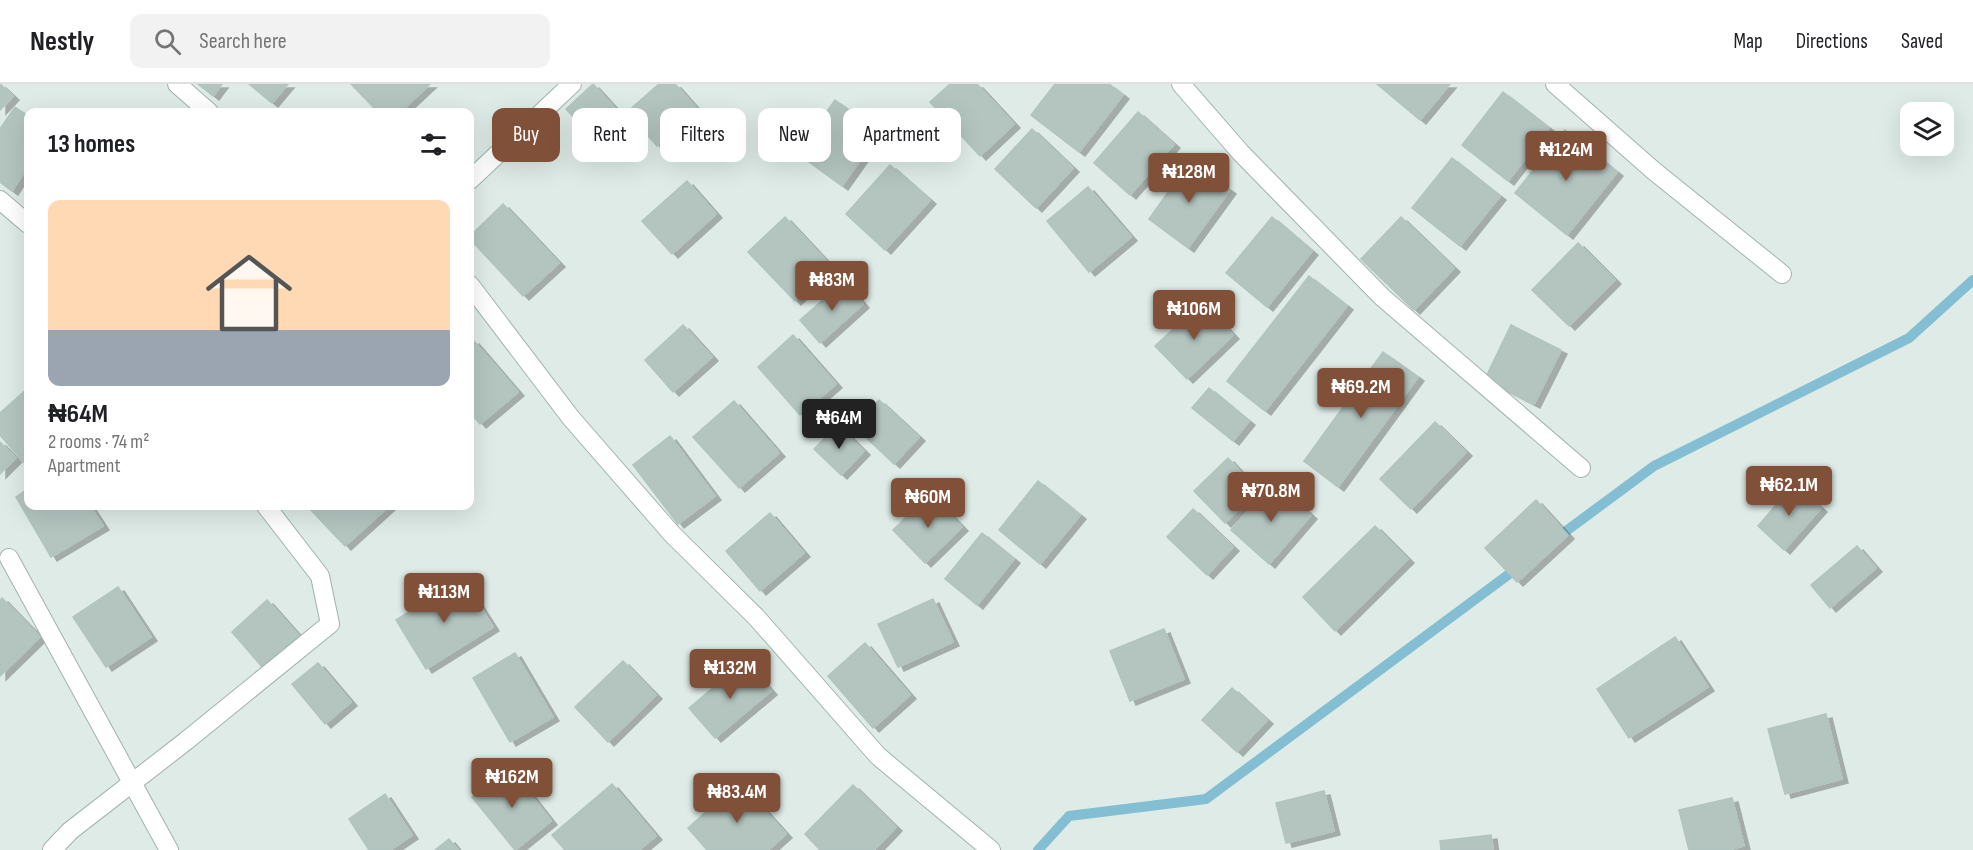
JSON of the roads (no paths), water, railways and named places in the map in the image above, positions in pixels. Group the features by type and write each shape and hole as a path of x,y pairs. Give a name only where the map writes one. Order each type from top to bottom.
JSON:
{"street":[{"path":"177,84 204,108"},
{"path":"474,176 572,84"},
{"path":"1181,84 1241,153 1382,297 1581,468"},
{"path":"1555,84 1654,171 1782,274"},
{"path":"0,200 24,221"},
{"path":"474,290 571,417 672,534 757,618 879,756 991,850"},
{"path":"52,850 69,831 330,624 320,576 269,510"},
{"path":"9,558 169,850"}],"waterway":[{"path":"1554,540 1654,466 1909,338 1973,280"},
{"path":"1038,850 1069,816 1206,799 1520,566"}]}
